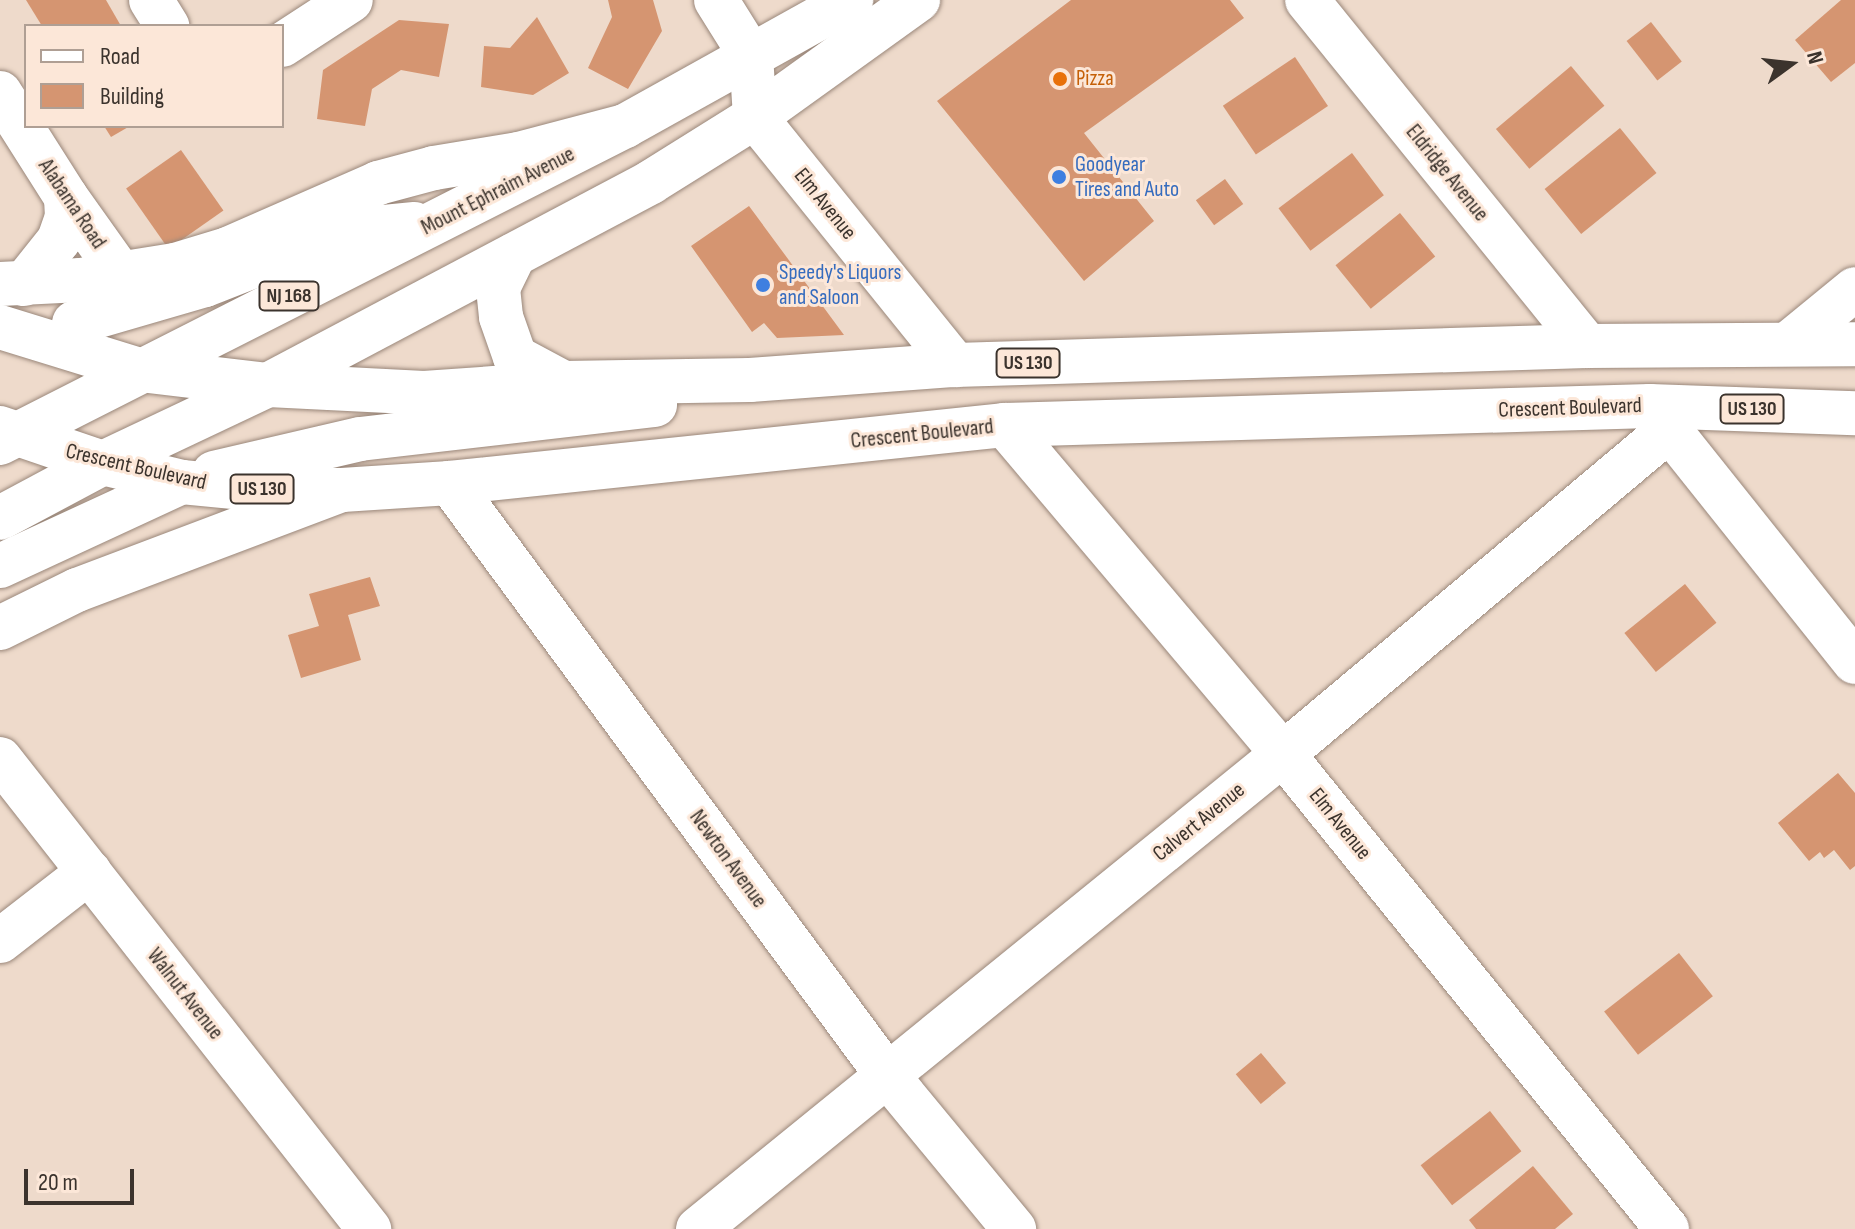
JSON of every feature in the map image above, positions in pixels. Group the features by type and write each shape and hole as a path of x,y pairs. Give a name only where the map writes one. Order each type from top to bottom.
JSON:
{"main road":[{"path":"151,0 166,24"},
{"path":"284,44 351,0"},
{"path":"716,0 751,56 755,117"},
{"name":"Mount Ephraim Avenue","path":"140,370 625,126 851,0"},
{"path":"0,518 103,463 268,385 651,182 755,117 918,0"},
{"name":"Eldridge Avenue","path":"1307,0 1587,346"},
{"name":"Alabama Road","path":"0,93 66,197 120,273"},
{"name":"Elm Avenue","path":"755,117 955,365"},
{"path":"12,284 81,280 175,265 228,249 378,183 434,168 519,154 625,126"},
{"path":"5,331 74,323 205,285 343,231 561,206 651,182"},
{"path":"12,284 59,240 67,217 66,197"},
{"path":"514,255 498,288 501,317 515,357 564,383"},
{"path":"120,273 133,287 153,292 205,285"},
{"path":"74,323 103,304 120,273"},
{"path":"1789,343 1855,289"},
{"name":"US 130","path":"5,331 140,370 268,385 424,393 564,383 750,380 955,365 1587,346 1855,344"},
{"name":"NJ 168","path":"5,435 140,370"},
{"path":"0,566 182,482 360,439 639,409 750,380"},
{"name":"Crescent Boulevard","path":"5,435 182,482 252,489 342,490 450,483 1005,425 1855,413"},
{"path":"1660,418 1855,662"},
{"name":"Calvert Avenue","path":"698,1229 1283,754 1660,418"},
{"name":"Elm Avenue","path":"1005,425 1283,754 1667,1229"},
{"name":"Newton Avenue","path":"450,483 887,1075 1014,1229"},
{"path":"0,628 77,590 342,490"},
{"name":"Walnut Avenue","path":"0,759 369,1229"},
{"path":"0,941 89,872"}],"building":[{"path":"26,0 106,0 120,24 41,24"},
{"path":"608,0 653,0 662,31 628,89 588,68 612,17"},
{"path":"1071,0 1230,0 1244,18 1084,133 1154,221 1084,281 937,101"},
{"path":"1841,0 1855,0 1855,63 1831,82 1795,40"},
{"path":"537,17 569,73 533,95 481,87 484,46 510,48"},
{"path":"399,20 449,24 439,77 401,70 372,89 365,126 317,119 323,70"},
{"path":"1651,22 1682,61 1657,80 1627,41"},
{"path":"1295,57 1328,106 1256,155 1223,106"},
{"path":"1571,66 1604,106 1529,169 1496,129"},
{"path":"105,128 127,128 111,137"},
{"path":"1620,128 1657,173 1581,234 1545,189"},
{"path":"181,150 223,211 169,249 126,188"},
{"path":"1352,153 1384,195 1310,251 1279,208"},
{"path":"1225,179 1243,204 1214,225 1196,200"},
{"name":"Speedy's Liquors and Saloon","path":"749,206 844,335 777,338 764,323 752,332 691,246"},
{"path":"1400,213 1435,257 1371,309 1335,265"},
{"path":"370,577 380,606 348,615 361,660 301,678 288,635 319,626 309,594"},
{"path":"1685,584 1716,623 1656,672 1624,633"},
{"path":"1838,773 1855,793 1855,866 1850,870 1834,850 1824,858 1820,852 1809,861 1778,823"},
{"path":"1679,953 1713,996 1638,1055 1604,1011"},
{"path":"1261,1053 1286,1083 1261,1104 1236,1074"},
{"path":"1490,1111 1521,1151 1452,1205 1421,1165"},
{"path":"1533,1166 1573,1214 1555,1229 1476,1229 1469,1220"}],"place":[{"name":"Pizza","path":"1060,79"},
{"name":"Goodyear Tires and Auto","path":"1059,177"},
{"name":"Speedy's Liquors and Saloon","path":"763,285"}]}
